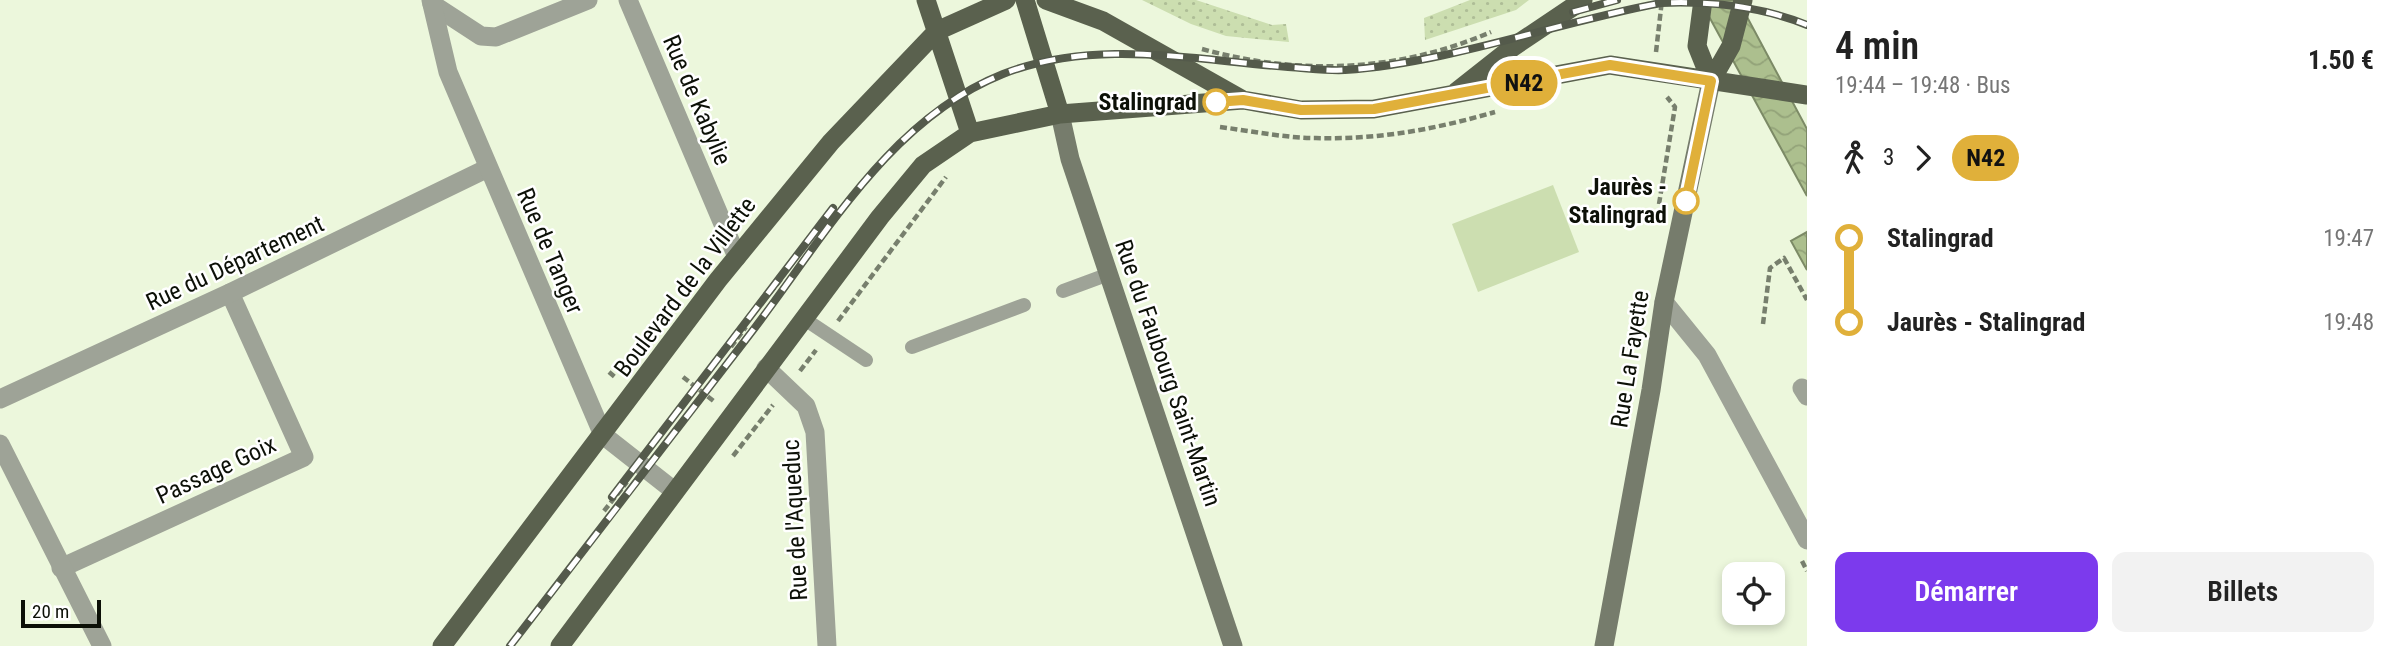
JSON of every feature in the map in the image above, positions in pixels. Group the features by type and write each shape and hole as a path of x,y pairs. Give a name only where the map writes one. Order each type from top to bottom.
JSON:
{"main road":[{"path":"926,0 970,133"},
{"name":"Boulevard de la Villette","path":"442,646 737,257 841,132 937,31 1006,0"},
{"path":"1025,0 1060,114"},
{"path":"1046,0 1103,21 1243,100"},
{"path":"1446,98 1583,0"},
{"path":"1703,0 1697,46 1711,81"},
{"path":"1711,81 1731,46 1742,0"},
{"path":"560,646 765,368 923,165 970,133 1060,114 1243,100 1301,110 1374,109 1446,98 1610,65 1807,95"},
{"name":"Rue La Fayette","path":"1604,646 1651,390 1664,302 1711,81"},
{"name":"Rue du Faubourg Saint-Martin","path":"1060,114 1070,159 1233,646"}],"street":[{"path":"431,2 481,36 496,37 588,0"},
{"name":"Rue de Kabylie","path":"628,0 737,257"},
{"name":"Rue de Tanger","path":"431,2 448,72 603,435 674,490"},
{"name":"Rue du Département","path":"0,399 230,293 488,168"},
{"name":"Passage Goix","path":"61,568 304,457 230,293"},
{"path":"1664,302 1707,355 1807,540"},
{"name":"Rue de l'Aqueduc","path":"765,368 806,406 815,432 827,646"},
{"path":"0,444 102,646"}],"lane":[{"path":"1063,291 1109,274"},
{"path":"912,346 1024,305"},
{"path":"803,318 866,360"}],"path":[{"path":"1655,73 1662,0"},
{"path":"1195,47 1286,64 1341,67 1389,64 1462,45 1497,30"},
{"path":"1666,96 1675,107 1672,130"},
{"path":"1763,324 1770,268 1784,258 1807,300"},
{"path":"770,293 783,277"},
{"path":"731,347 746,327"},
{"path":"609,372 616,378"},
{"path":"684,377 723,408"},
{"path":"604,510 630,478"}],"shaded area":[{"path":"1142,0 1196,0 1272,25 1286,24 1289,42 1226,36 1191,24"},
{"path":"1470,0 1529,0 1516,10 1425,40 1424,18"},
{"path":"1553,185 1579,252 1478,292 1452,224"}],"water":[{"path":"1700,0 1738,0 1807,129 1807,196"},
{"path":"1807,232 1807,270 1791,241"}],"railway":[{"path":"1573,12 1617,0"},
{"path":"510,646 859,188 924,121 962,95 1003,74 1038,63 1109,54 1144,54 1331,70 1384,66 1464,51 1661,3 1735,6 1771,13 1807,25"},
{"path":"612,497 833,208"}],"bus line":[{"name":"N42","path":"1216,102 1243,100 1301,110 1374,109 1446,98 1610,65 1711,81 1686,201"}],"place":[{"name":"Stalingrad","path":"1216,102"},
{"name":"Jaurès - Stalingrad","path":"1686,201"}]}
